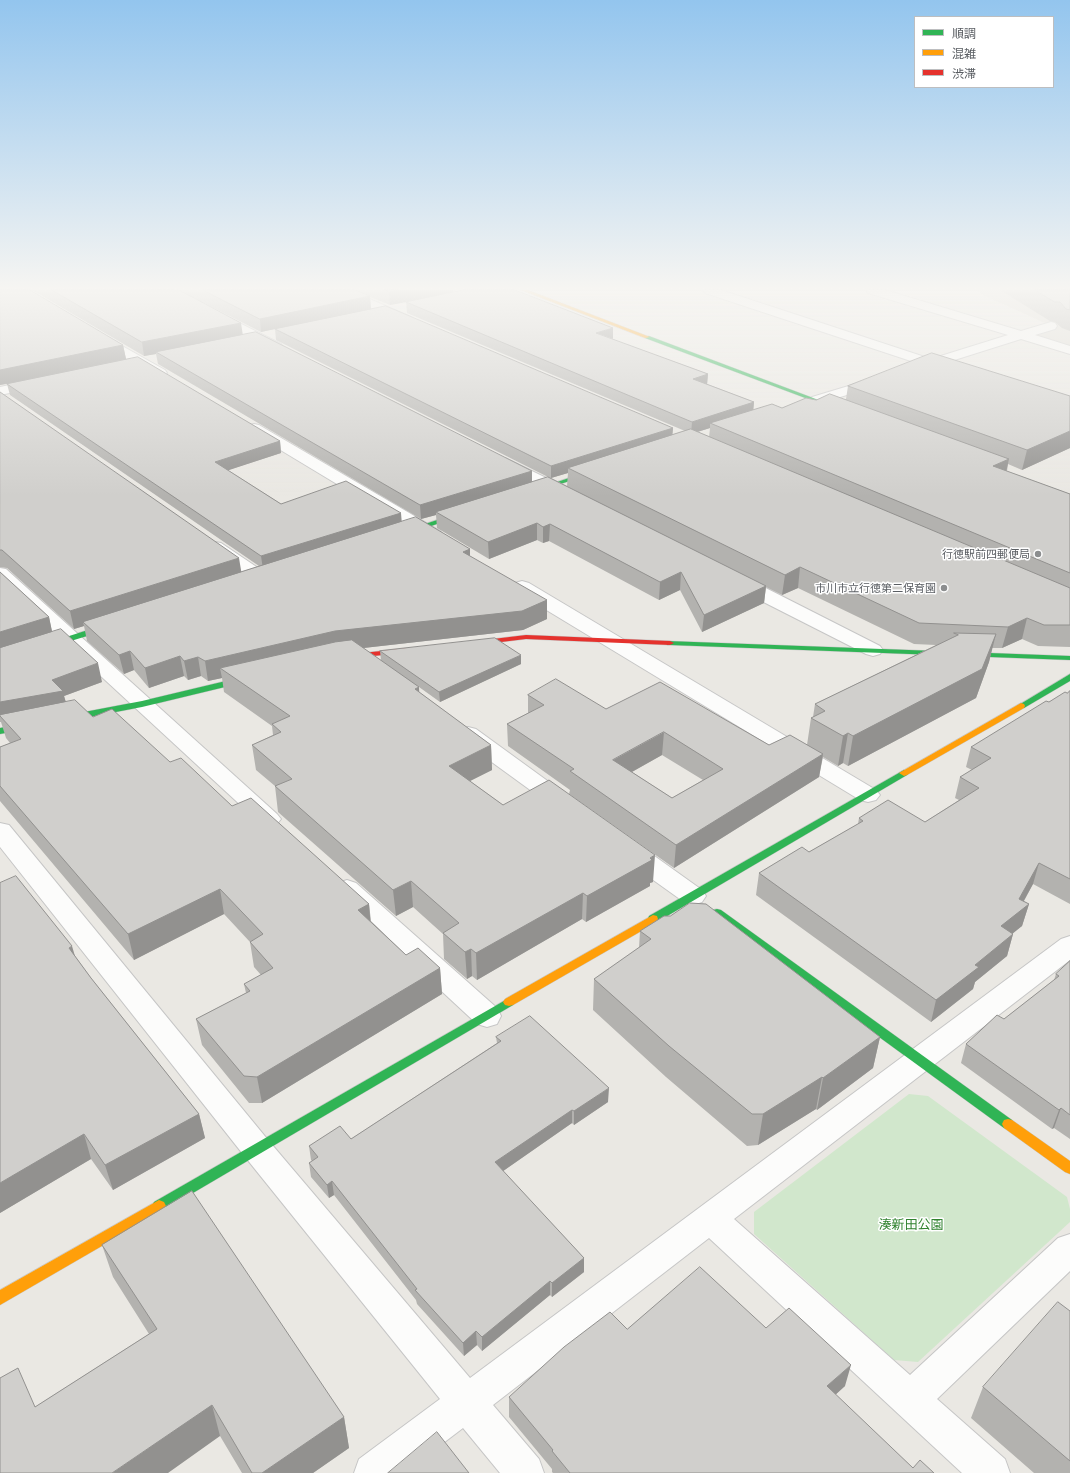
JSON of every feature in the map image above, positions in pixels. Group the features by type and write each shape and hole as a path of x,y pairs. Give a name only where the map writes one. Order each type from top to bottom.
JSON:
{"street":[{"path":"136,359 176,382"},
{"path":"119,366 157,359"},
{"path":"707,359 850,412"},
{"path":"916,359 961,373"},
{"path":"909,371 949,359"},
{"path":"800,406 886,378"},
{"path":"0,391 52,380"},
{"path":"244,422 448,543"},
{"path":"494,457 578,500"},
{"path":"520,495 602,469"},
{"path":"392,536 474,510"},
{"path":"202,537 260,578"},
{"path":"0,572 71,639 288,836"},
{"path":"726,575 873,650"},
{"path":"509,579 868,794"},
{"path":"0,661 124,622"},
{"path":"457,645 526,637 1070,658"},
{"path":"348,657 419,649"},
{"path":"348,657 383,674"},
{"path":"0,732 142,704 262,676"},
{"path":"0,1298 487,1016 701,901 868,794 1070,677"},
{"path":"454,724 583,817"},
{"path":"0,831 257,1149 525,1473"},
{"path":"615,840 1070,1168"},
{"path":"329,873 487,1016"},
{"path":"373,1473 1070,946"},
{"path":"710,1218 991,1473"},
{"path":"910,1400 1070,1249"}],"green space":[{"name":"湊新田公園","path":"909,1094 928,1096 1067,1197 1070,1209 1070,1222 918,1362 894,1360 754,1234 754,1212"}],"building":[{"path":"0,359 55,359 0,370"},
{"path":"130,359 141,359 280,441 215,462 281,504 346,481 401,513 261,556 7,384"},
{"path":"168,359 309,359 532,471 420,505"},
{"path":"335,359 510,359 673,428 551,466"},
{"path":"541,359 666,359 708,374 693,379 754,402 692,422"},
{"path":"917,359 950,359 1070,396 1070,431 1027,450 848,386"},
{"path":"0,392 239,558 70,611 2,550 0,550"},
{"path":"830,394 1009,459 993,466 1070,494 1070,573 710,423 772,404 782,408 806,398 816,400"},
{"path":"691,429 1070,588 1070,625 1044,625 1027,618 1008,627 919,623 800,567 785,575 568,468"},
{"path":"548,477 766,586 704,615 681,572 660,582 550,524 543,527 537,523 488,542 436,512"},
{"path":"416,517 470,549 463,552 547,600 522,611 335,631 205,661 198,657 184,661 180,656 145,668 130,651 119,655 83,622"},
{"path":"0,572 49,617 0,632"},
{"path":"61,629 98,663 52,680 63,691 0,702 0,648"},
{"path":"954,633 996,634 982,669 853,736 848,733 843,736 811,718 825,711 815,704 958,635"},
{"path":"495,638 521,655 439,692 380,651"},
{"path":"352,640 419,687 415,689 491,745 449,766 503,805 549,780 655,855 650,858 652,860 587,896 583,893 476,953 471,949 465,952 443,933 459,923 411,881 393,890 275,786 292,779 252,745 281,732 272,724 290,716 220,668 335,642"},
{"path":"556,679 606,709 660,682 769,745 790,735 823,754 676,845 570,771 574,769 507,724 544,705 528,695","holes":["664,732 723,769 672,798 613,760"]},
{"path":"1070,691 1070,879 1039,863 1019,899 1029,904 1001,926 1013,934 975,965 979,967 936,1000 759,873 802,847 809,852 863,821 859,818 888,800 925,822 979,788 960,777 991,758 971,747 1046,701 1049,702 1065,692 1067,693"},
{"path":"75,700 93,717 112,709 170,762 181,758 232,806 251,798 369,904 358,910 406,955 418,948 440,968 257,1077 244,1076 196,1019 250,991 244,984 273,968 250,942 263,934 220,889 128,934 0,786 0,747 21,739 0,715"},
{"path":"16,876 72,946 69,948 91,978 199,1114 105,1165 84,1134 0,1183 0,883"},
{"path":"690,903 706,904 880,1037 823,1078 822,1077 763,1114 752,1114 669,1046 594,979 651,939 640,931 664,916 670,916"},
{"path":"1070,961 1070,1115 1061,1108 1059,1110 966,1044 997,1015 1004,1019 1059,976 1056,974"},
{"path":"530,1016 609,1088 574,1111 572,1110 495,1162 584,1258 552,1283 550,1281 482,1337 476,1331 463,1343 415,1290 417,1289 332,1181 327,1185 309,1163 318,1157 309,1146 340,1126 351,1139 501,1041 496,1037"},
{"path":"192,1191 344,1417 262,1473 252,1473 212,1405 112,1473 0,1473 0,1378 18,1368 35,1407 157,1329 102,1245"},
{"path":"700,1267 766,1328 789,1308 851,1365 827,1386 913,1468 920,1460 934,1473 570,1473 509,1397 564,1347 610,1312 627,1329"},
{"path":"1058,1302 1070,1311 1070,1461 983,1387"},
{"path":"437,1432 469,1473 388,1473"}],"traffic: fast":[{"path":"705,359 842,410"},
{"path":"531,492 595,471"},
{"path":"399,534 464,513"},
{"path":"0,661 113,625"},
{"path":"670,643 1070,658"},
{"path":"1021,706 1070,677"},
{"path":"0,731 142,704 251,678"},
{"path":"653,919 904,773"},
{"path":"717,913 1008,1124"},
{"path":"159,1206 509,1002"}],"traffic: slow":[{"path":"904,773 1021,706"},
{"path":"509,1002 653,919"},
{"path":"1008,1124 1070,1168"},
{"path":"0,1298 159,1206"}],"traffic: jam":[{"path":"468,644 526,637 670,643"},
{"path":"343,657 410,650"}],"place":[{"name":"行徳駅前四郵便局","path":"1038,554"},
{"name":"市川市立行徳第二保育園","path":"944,588"}]}
